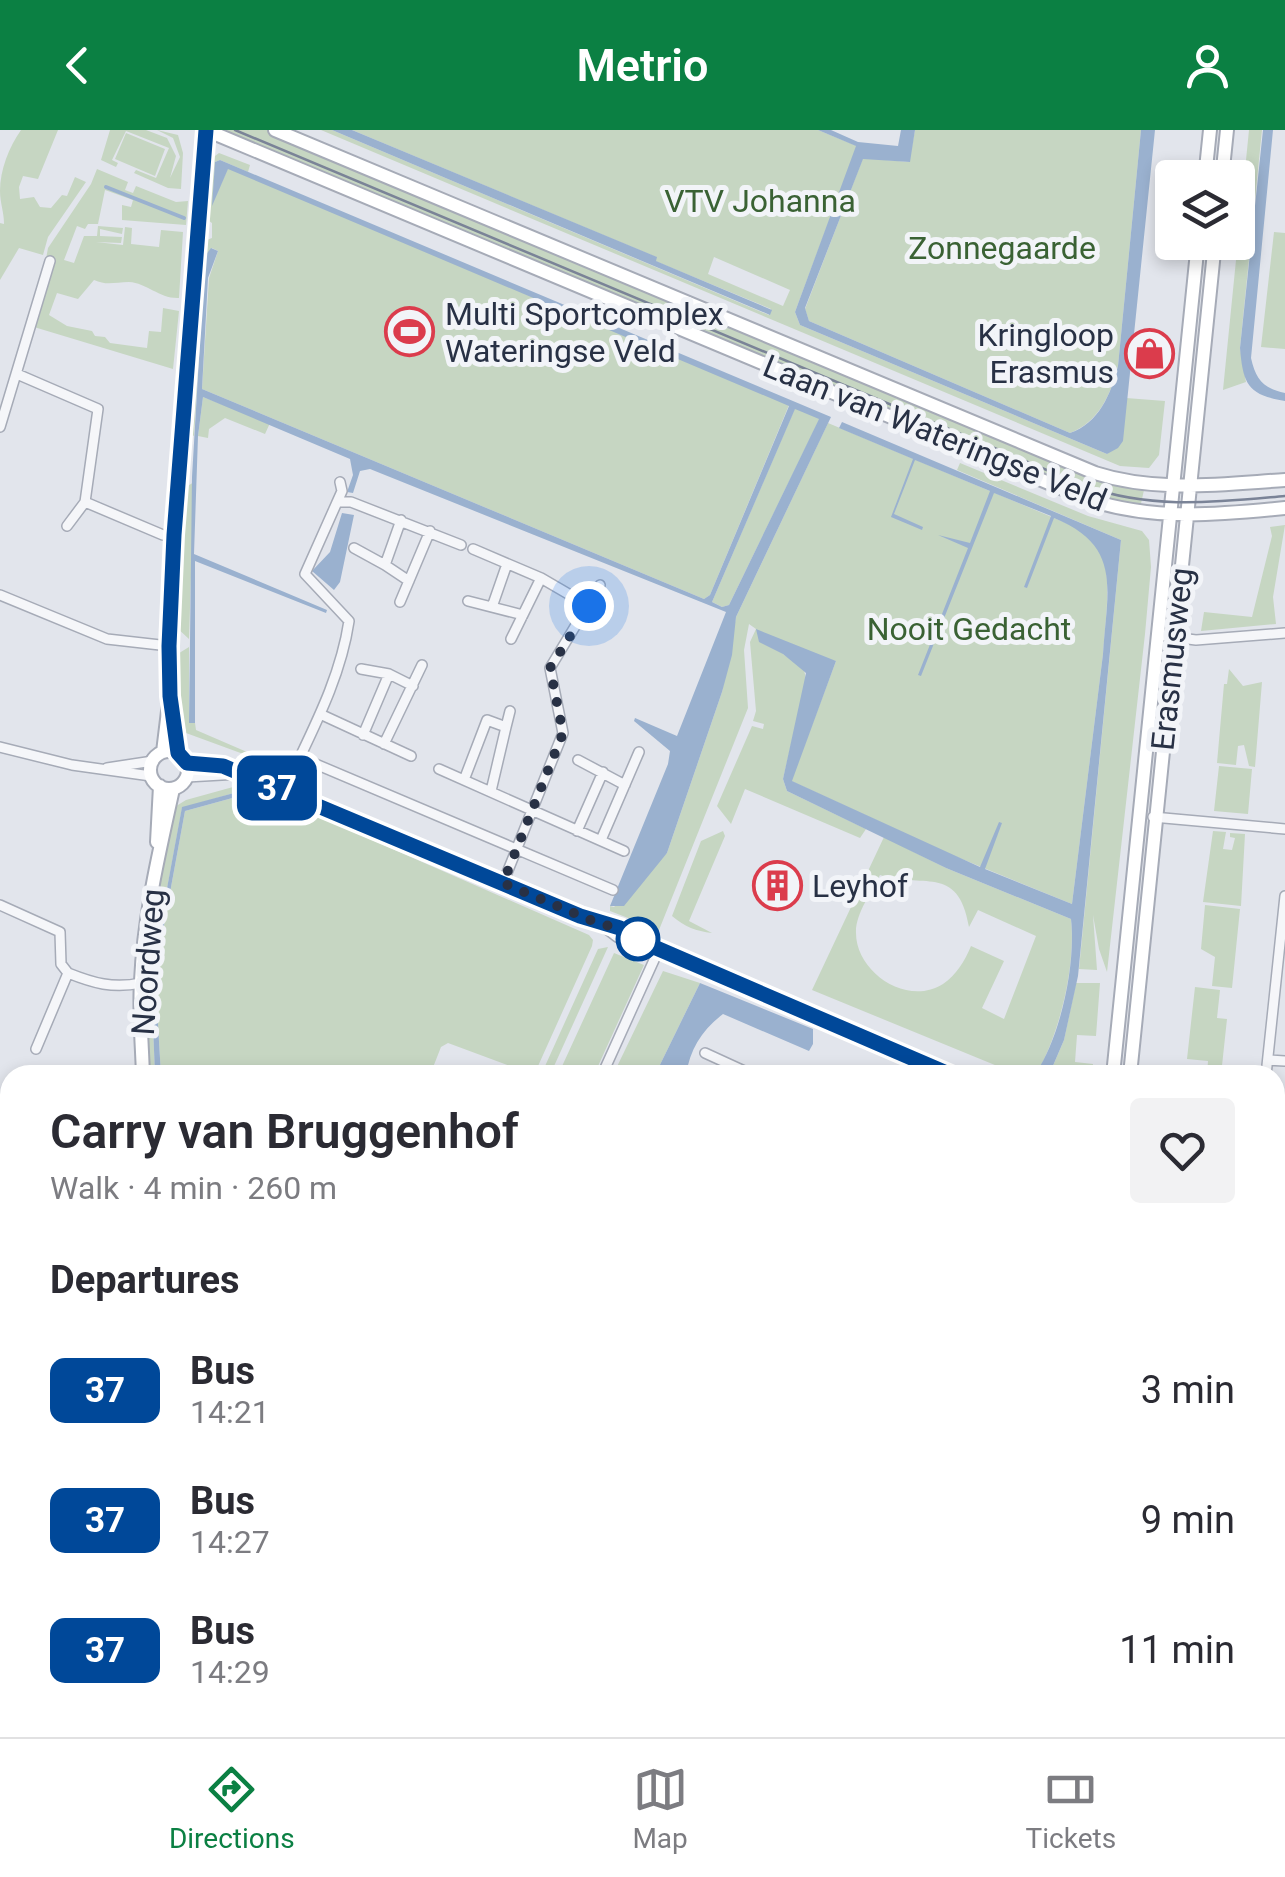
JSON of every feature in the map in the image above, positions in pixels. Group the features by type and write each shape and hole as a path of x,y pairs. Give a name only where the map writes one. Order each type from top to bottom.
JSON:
{"street":[{"name":"Laan van Wateringse Veld","path":"207,130 1087,498 1132,511 1187,516 1285,508"},
{"path":"107,768 161,784 173,761 168,535 207,130"},
{"name":"Laan van Wateringse Veld","path":"275,130 1096,473 1120,481 1190,486 1285,480"},
{"path":"1206,160 1210,130"},
{"path":"1224,160 1227,130"},
{"name":"Erasmusweg","path":"1114,1065 1196,260"},
{"name":"Erasmusweg","path":"1131,1065 1213,260"},
{"path":"0,427 50,261"},
{"path":"17,374 98,408 84,502 67,526"},
{"path":"284,791 340,665 349,622 305,574 338,502 340,482"},
{"path":"84,502 168,535"},
{"path":"338,502 351,502 460,545"},
{"path":"385,564 401,520"},
{"path":"400,602 430,531"},
{"path":"354,548 408,582"},
{"path":"473,549 541,578 589,606"},
{"path":"492,607 506,564"},
{"path":"511,639 541,578"},
{"path":"503,883 563,733 550,668 600,585"},
{"path":"0,595 108,639 169,646"},
{"path":"468,601 523,615"},
{"path":"1157,636 1196,640 1285,633"},
{"path":"384,744 422,664"},
{"path":"361,670 389,674 412,686"},
{"path":"364,735 389,674"},
{"path":"491,791 510,712"},
{"path":"320,714 411,756"},
{"path":"464,780 487,720 506,727"},
{"path":"0,747 72,765 107,768 173,761 242,774 929,1065"},
{"path":"601,840 639,752"},
{"path":"299,757 613,890"},
{"path":"578,760 625,785"},
{"name":"Noordweg","path":"143,1065 140,984 158,850 156,826 161,784 173,761"},
{"path":"440,769 624,851"},
{"path":"577,831 602,772"},
{"path":"1139,816 1285,829"},
{"path":"1267,1065 1285,896"},
{"path":"0,905 60,932 61,964 68,973 97,985 140,984"},
{"path":"607,1065 659,949"},
{"path":"36,1049 68,973"},
{"path":"706,1053 731,1065"},
{"path":"1268,1060 1285,1061"}],"green space":[{"path":"21,130 58,130 38,179 23,176 20,199 34,197 40,207 51,208 62,195 67,196 75,177 86,182 48,237 43,255 19,248 0,280 0,223 4,224 0,183 6,159"},
{"path":"110,130 146,130 167,138 176,156 170,178 180,157 173,138 157,130 178,135 183,153 181,189 168,188 134,173 136,170 156,178 169,148 126,131 112,160 118,163 116,167 101,160"},
{"path":"218,130 267,130 1095,477 1144,490 1140,508 1100,499"},
{"name":"VTV Johanna","path":"321,130 332,130 769,315 771,309 655,261 656,257 352,130 818,130 857,146 795,312 800,325 1107,454 1122,441 1126,398 1165,401 1159,455 1149,468 1120,466","holes":["714,257 790,290 783,306 708,274"]},
{"name":"Zonnegaarde","path":"915,130 1141,130 1118,366 1102,406 1080,428 1070,433 809,321 805,309 863,158 909,162"},
{"path":"1249,130 1262,130 1255,199 1255,160 1246,160"},
{"path":"126,133 165,149 155,176 115,159"},
{"name":"Multi Sportcomplex Wateringse Veld","path":"219,153 250,165 248,172 220,160 215,162 213,202 228,168 789,405 710,595 704,599 202,389 209,278 218,251 212,248 205,257 194,436 189,433 204,241 212,238 212,223 205,218 210,154"},
{"path":"97,169 128,182 125,190 133,193 136,186 176,202 188,201 186,225 122,220 122,205 131,207 133,200 105,190 98,224 88,224 85,229 77,226 64,260 74,263 84,236 97,236 98,226 123,228 122,234 100,229 100,236 122,237 121,243 96,242 123,245 125,227 132,228 131,244 159,247 161,230 183,232 179,298 136,283 94,280 78,299 57,293 49,315 67,326 92,331 110,343 147,348 149,331 161,332 163,308 179,311 173,369 34,327 52,262 46,259 48,248"},
{"path":"1274,232 1285,233 1285,349 1261,347"},
{"path":"1236,260 1249,260 1240,348 1246,382 1223,390"},
{"path":"203,397 270,423 265,434 225,418 209,429 208,438 198,436"},
{"path":"795,408 820,418 729,605 722,607 712,602"},
{"name":"Nooit Gedacht","path":"828,423 1078,528 1102,553 1107,593 1103,654 1072,904 952,855 791,781 836,661 783,654 804,669 806,680 783,779 787,791 866,829 860,838 745,789 731,824 717,806 752,726 763,729 764,724 753,721 756,711 750,642 756,629 749,624 744,650 748,708 659,930 610,911 610,906 614,907 667,853 722,692 736,617"},
{"path":"960,463 1088,516 1142,531 1149,540 1151,567 1145,634 1107,972 1093,915 1097,970 1079,969 1121,540 957,470"},
{"path":"194,482 189,639 176,627 183,489"},
{"path":"1285,525 1273,597 1276,624 1201,631 1204,612 1252,617 1272,536 1270,527"},
{"path":"189,647 189,723 195,723 196,730 247,752 246,755 186,733 179,726 176,655"},
{"path":"1229,669 1243,686 1262,682 1255,767 1249,766 1244,745 1238,746 1236,765 1217,763 1224,684"},
{"path":"1219,766 1252,769 1248,814 1214,811"},
{"path":"233,787 258,790 589,935 592,946 538,1065 507,1065 448,1043 441,1047 434,1065 160,1065 155,974 185,811 236,797 234,793 182,808 151,975 155,1065 148,1065 149,954 173,808 186,800"},
{"path":"723,831 725,836 689,921 712,933 691,928 672,916 701,841"},
{"path":"1213,831 1226,832 1223,849 1232,850 1235,838 1230,833 1245,834 1241,906 1203,902"},
{"path":"884,837 946,868 1071,919 1069,978 1053,1038 1041,1065 995,1065 812,990","holes":["880,875 936,882 956,894 969,927 978,910 1036,936 1004,1019 982,1008 1004,961 971,946 963,962 943,984 914,991 886,982 865,961 858,947 856,926"]},
{"path":"1205,905 1240,909 1232,988 1212,986 1215,957 1201,949"},
{"path":"608,947 555,1065 546,1065 598,949"},
{"path":"614,953 644,965 599,1065 563,1065"},
{"path":"663,971 700,983 660,1065 618,1065"},
{"path":"1076,983 1100,983 1096,1036 1077,1035 1075,1062 1093,1065 1053,1065 1064,1040"},
{"path":"1195,987 1220,990 1217,1018 1227,1019 1222,1065 1187,1059"}],"water":[{"path":"332,130 352,130 657,257 656,261 772,310 770,315"},
{"path":"818,130 831,130 858,142 898,146 901,130 915,130 910,162 863,159 805,308 809,321 1070,433 1096,415 1115,377 1141,130 1155,130 1123,441 1118,448 1107,454 800,325 795,312 856,146"},
{"path":"1263,130 1273,130 1251,358 1262,382 1285,393 1285,401 1255,391 1243,371 1240,348 1249,260 1255,260 1255,206"},
{"path":"220,160 831,417 736,617 732,655 722,692 667,853 624,906 610,906 670,751 635,718 677,736 726,612 370,469 360,471 353,493 347,492 353,475 350,459 203,397 194,554 327,610 326,613 195,561 195,723 189,723 192,477 205,256 211,248 218,251 208,278 202,389 704,599 710,595 789,406 228,169 212,206 215,162","holes":["795,409 819,419 729,605 722,607 712,602"]},
{"path":"842,422 1121,540 1078,976 1064,1040 1053,1065 1040,1065 1065,999 1071,919 946,868 787,791 783,779 806,673 783,654 759,642 756,629 836,661 792,781 980,867 999,822 1002,823 985,869 1072,904 1107,610 1106,573 1101,556 1076,529 1054,518 1027,588 1024,587 1051,516 994,493 921,676 918,675 968,548 938,535 970,543 990,491 915,460 894,514 923,527 922,530 891,517 913,459 839,428"},
{"path":"342,513 354,515 340,582 334,590 312,571 330,552"},
{"path":"234,793 236,797 185,811 155,974 160,1065 155,1065 151,975 182,807"},
{"path":"700,983 813,1029 809,1051 723,1014 698,1041 689,1065 660,1065"}],"waterway":[{"path":"106,187 184,218"}],"tram line":[{"path":"235,130 1085,486 1160,501 1285,496"}],"bus line":[{"name":"37","path":"206,130 169,646 170,696 178,753 187,763 223,766 580,916 630,932 640,941 928,1065"}],"place":[{"name":"Multi Sportcomplex Wateringse Veld","path":"410,332"},
{"name":"Kringloop Erasmus","path":"1149,353"},
{"name":"Leyhof","path":"777,886"}],"route":[{"path":"589,606 550,668 563,733 503,883 600,924 630,932 638,939"}]}
